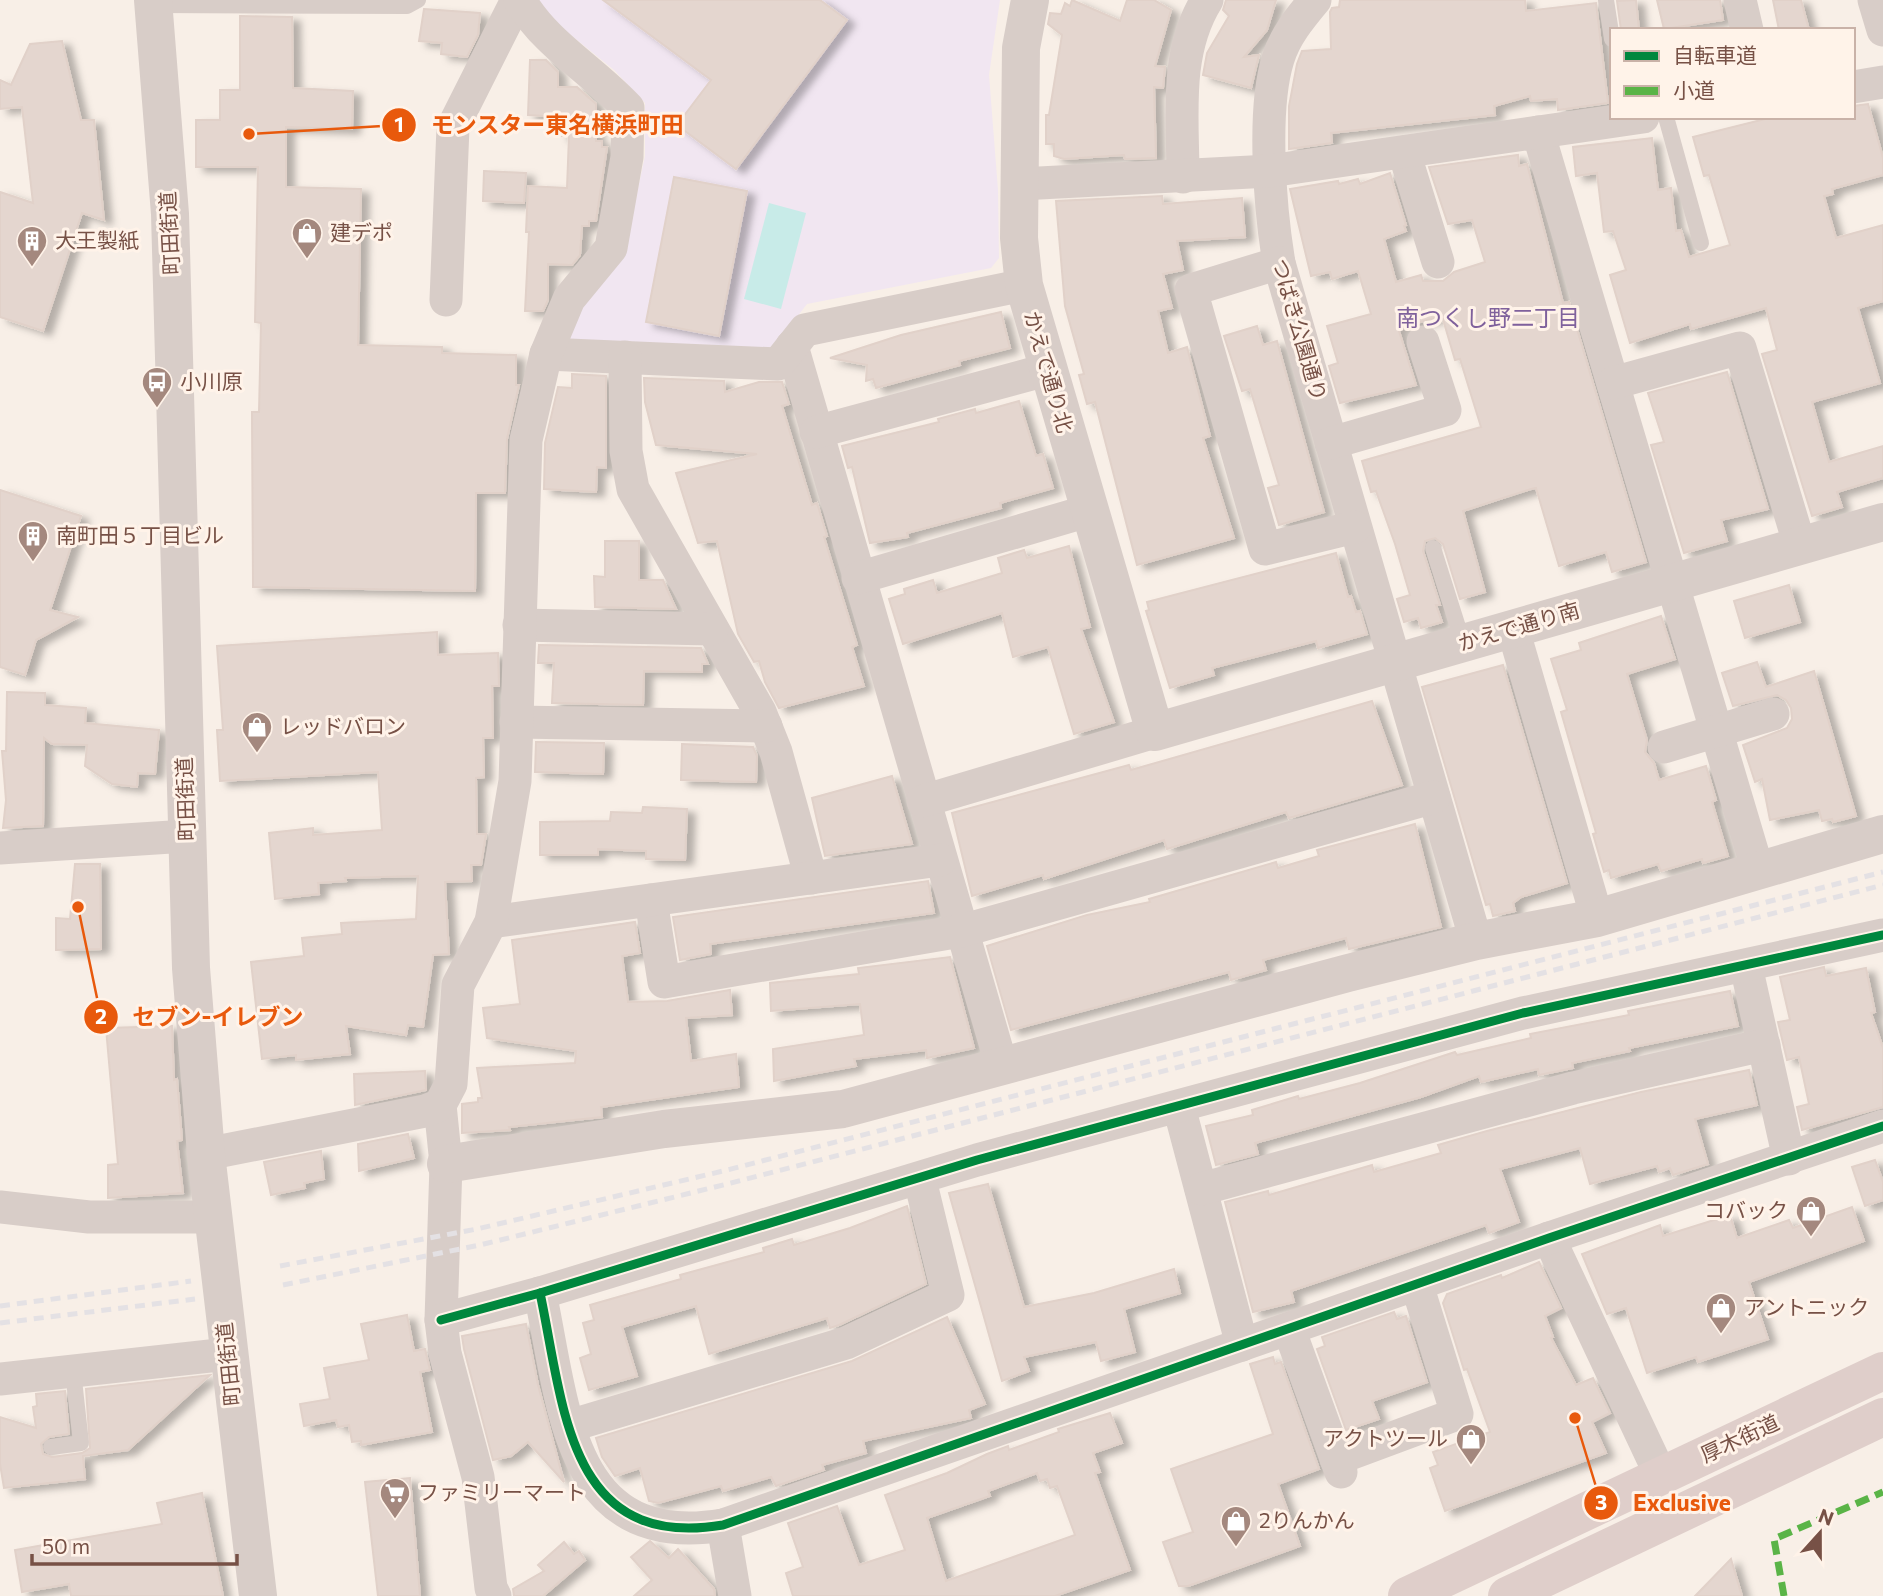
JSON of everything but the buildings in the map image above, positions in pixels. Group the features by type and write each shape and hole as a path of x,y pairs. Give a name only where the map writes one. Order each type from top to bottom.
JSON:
{"highway":[{"name":"厚木街道","path":"1407,1596 1883,1371"},
{"name":"厚木街道","path":"1507,1596 1883,1417"},
{"path":"1377,1596 1452,1573"}],"street":[{"path":"446,300 453,127 519,0"},
{"path":"206,1154 425,1111 439,1105 452,1084 458,985 491,922 515,781 526,440 546,354 569,299 611,248 627,157 628,108 605,83 533,23 519,0"},
{"name":"かえで通り北","path":"1030,0 1021,48 1020,184 1024,285 1046,370 1154,732"},
{"path":"1183,177 1184,64 1190,35 1207,0"},
{"name":"つばき公園通り","path":"1315,0 1299,19 1278,58 1273,82 1271,218 1279,263 1476,941"},
{"path":"1740,0 1747,28"},
{"path":"1874,0 1883,30"},
{"name":"町田街道","path":"153,2 170,214 191,968 206,1154 258,1596"},
{"path":"1855,87 1883,82"},
{"path":"1020,184 1270,171 1623,119"},
{"path":"1538,132 1758,872"},
{"path":"1404,152 1438,262"},
{"path":"1279,263 1191,290 1265,549 1355,527"},
{"path":"546,354 778,364 805,330 1024,285"},
{"path":"1331,443 1445,410 1423,342"},
{"path":"792,346 1002,1067"},
{"path":"1613,383 1740,348 1800,546"},
{"path":"625,357 626,451 633,489 766,726 776,752 811,878"},
{"path":"816,432 1046,370"},
{"path":"858,578 1088,512"},
{"name":"かえで通り南","path":"1154,732 1883,522"},
{"path":"519,625 712,629"},
{"path":"1513,629 1597,918"},
{"path":"1664,747 1773,714"},
{"path":"516,722 766,726"},
{"path":"923,801 1154,732"},
{"path":"651,901 664,982 961,931 1434,797"},
{"path":"446,1174 637,1133 842,1109 1476,941 1597,918 1883,834"},
{"path":"0,848 187,836"},
{"path":"491,922 940,860"},
{"path":"441,1311 540,1293 920,1180 977,1160 1523,1013 1883,935"},
{"path":"1746,966 1789,1159"},
{"path":"1201,1189 1573,1088 1764,1045"},
{"path":"439,1105 446,1174 441,1311 445,1353 478,1477 491,1588 495,1596"},
{"path":"1180,1107 1242,1345"},
{"path":"540,1293 569,1426 577,1453 592,1481 613,1505 643,1521 672,1529 723,1525 1549,1238 1883,1126"},
{"path":"569,1426 846,1343 948,1295 920,1180"},
{"path":"0,1207 89,1217 213,1217"},
{"path":"1549,1238 1661,1476"},
{"path":"1289,1329 1338,1466 1457,1414 1417,1284"},
{"path":"0,1379 228,1354"},
{"path":"723,1525 735,1596"}],"lane":[{"path":"153,2 407,6 418,0"},
{"path":"1606,0 1610,28"},
{"path":"1667,119 1701,243"},
{"path":"1433,548 1463,643"},
{"path":"51,1447 81,1443 73,1371"}],"shaded area":[{"path":"537,0 1000,0 989,75 998,190 999,258 991,268 807,304 771,351 565,347 579,308 624,254 645,156 645,103 614,70 546,15"}],"water":[{"path":"769,203 806,213 781,309 744,299"}],"railway":[{"path":"280,1266 477,1229 723,1171 1883,872"},
{"path":"283,1285 480,1245 727,1184 1883,885"},
{"path":"0,1306 191,1281"},
{"path":"0,1323 195,1299"}],"marked path":[{"path":"1784,1596 1774,1539 1883,1492"}],"cycle path":[{"path":"441,1320 540,1293 977,1160 1523,1013 1883,935"},
{"path":"540,1293 567,1422 582,1461 603,1493 632,1515 671,1527 723,1525 1549,1238 1883,1126"}],"place":[{"name":"モンスター東名横浜町田","path":"249,134"},
{"name":"建デポ","path":"307,260"},
{"name":"大王製紙","path":"32,268"},
{"name":"小川原","path":"157,409"},
{"name":"南町田５丁目ビル","path":"33,563"},
{"name":"レッドバロン","path":"257,754"},
{"name":"セブン-イレブン","path":"78,907"},
{"name":"コバック","path":"1811,1238"},
{"name":"アントニック","path":"1721,1335"},
{"name":"Exclusive","path":"1575,1418"},
{"name":"アクトツール","path":"1471,1466"},
{"name":"ファミリーマート","path":"395,1520"},
{"name":"2りんかん","path":"1236,1548"}],"district":[{"name":"南つくし野二丁目","path":"1488,318"}]}
